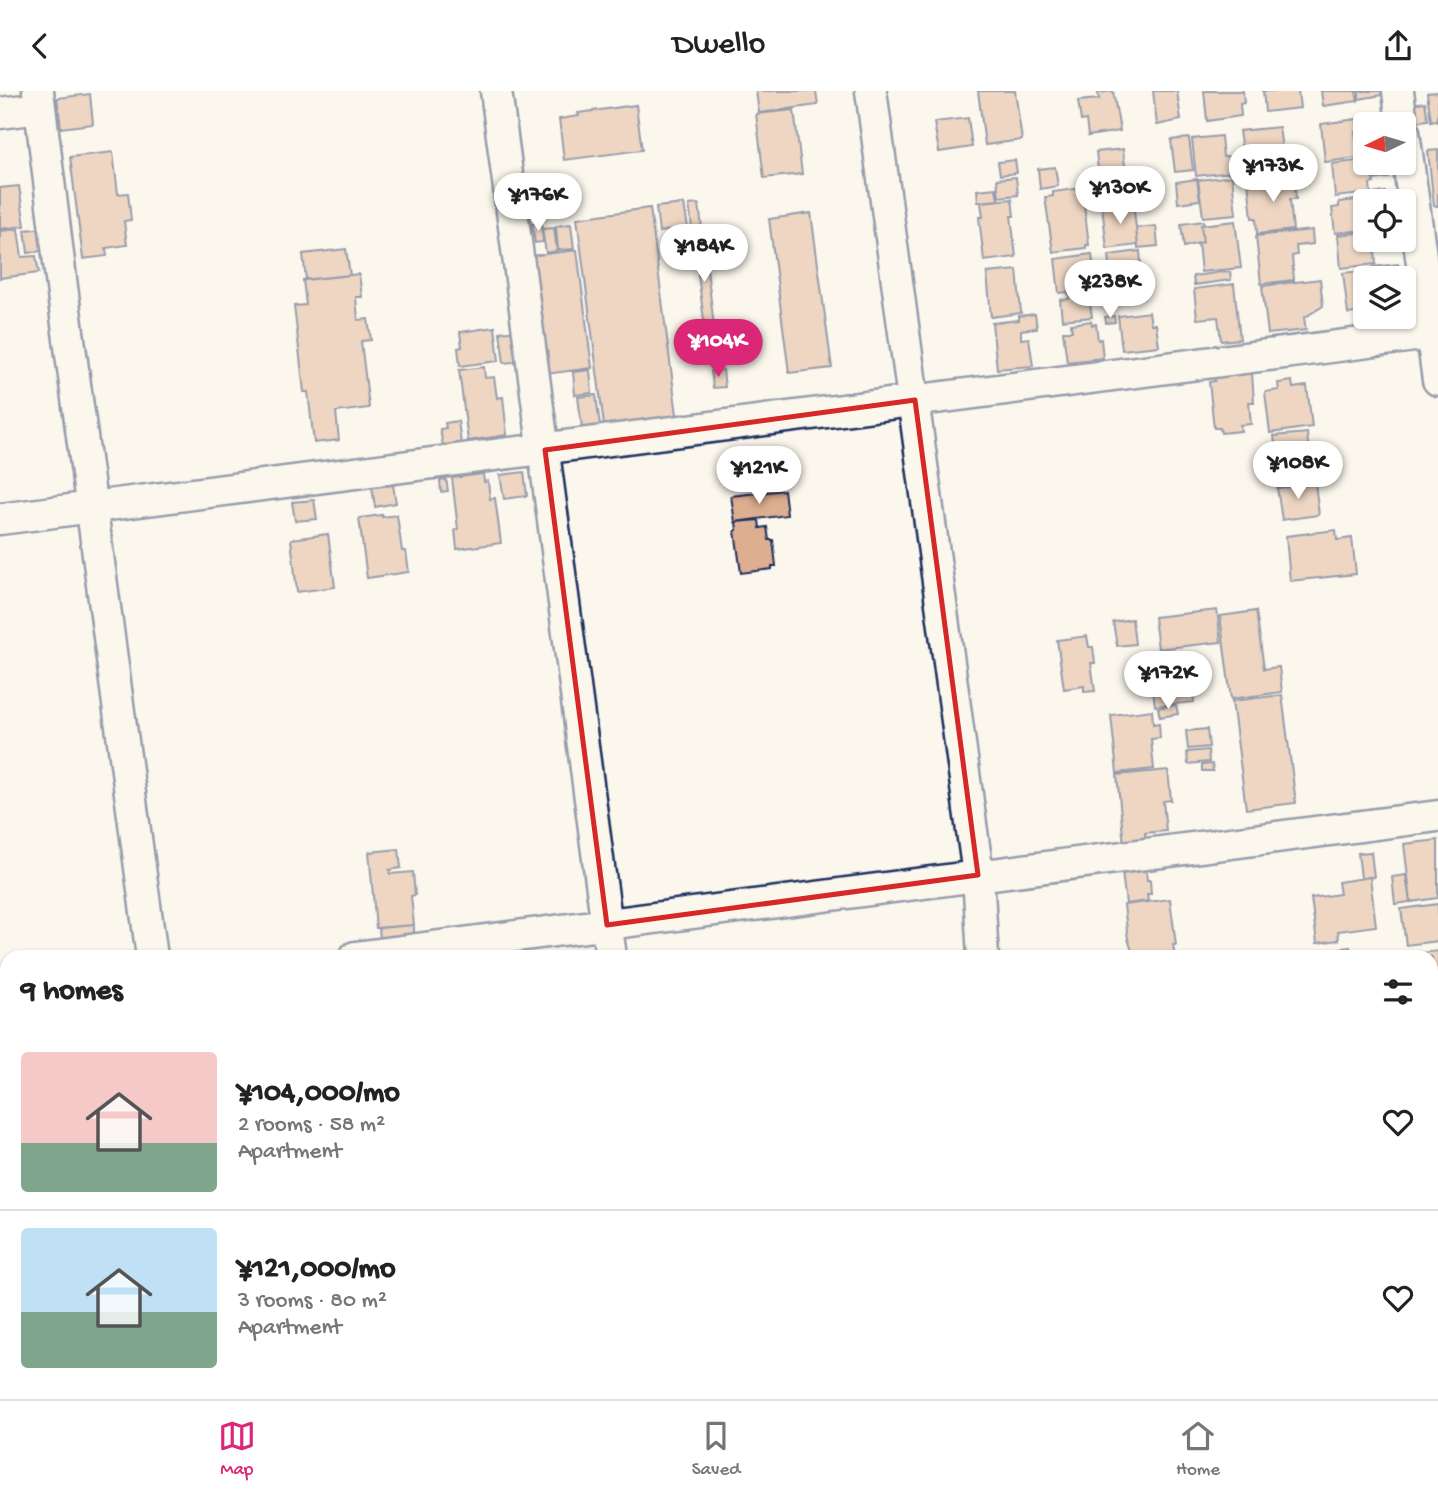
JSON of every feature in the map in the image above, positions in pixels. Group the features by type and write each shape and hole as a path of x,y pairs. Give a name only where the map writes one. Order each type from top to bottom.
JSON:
{"street":[{"path":"496,91 610,950"},
{"path":"871,91 978,875 983,950"},
{"path":"1398,91 1401,112"},
{"path":"0,113 39,99 151,950"},
{"path":"1411,175 1435,334 1438,380"},
{"path":"0,519 1435,334"},
{"path":"410,950 1438,816"}],"highlighted area":[{"path":"915,400 978,875 607,925 545,450"}],"building":[{"path":"756,91 816,91 818,105 759,113"},
{"path":"978,91 1015,91 1022,140 985,145"},
{"path":"1113,91 1120,131 1088,136 1086,120 1081,121 1078,101 1099,99 1098,93"},
{"path":"1153,91 1177,91 1181,120 1157,125"},
{"path":"1204,91 1243,91 1241,116 1207,121"},
{"path":"1263,91 1298,91 1300,108 1265,112"},
{"path":"1321,91 1359,91 1356,92 1358,101 1323,106"},
{"path":"1359,91 1381,91 1382,95 1359,99"},
{"path":"1438,92 1438,123 1437,120 1431,121 1427,93"},
{"path":"90,94 93,124 61,128 57,98"},
{"path":"1425,102 1428,120 1416,122 1416,112 1412,112 1411,104"},
{"path":"636,105 642,150 564,160 559,119 579,116 578,113"},
{"path":"794,110 802,174 764,178 756,114"},
{"path":"968,118 972,147 939,152 934,122"},
{"path":"1353,120 1353,158 1325,162 1321,124"},
{"path":"1279,127 1285,173 1246,178 1239,131"},
{"path":"1221,136 1223,157 1231,156 1233,172 1196,176 1192,139"},
{"path":"1189,138 1193,170 1175,172 1171,140"},
{"path":"1123,149 1128,192 1101,196 1096,152"},
{"path":"1438,150 1438,206 1434,206 1428,151"},
{"path":"113,152 118,194 128,193 131,220 124,221 127,245 106,248 107,256 83,259 70,157"},
{"path":"1015,160 1017,173 1000,175 998,162"},
{"path":"1353,161 1353,175 1372,175 1374,183 1370,184 1371,189 1353,189 1353,195 1335,197 1332,164"},
{"path":"1055,167 1058,186 1040,189 1038,169"},
{"path":"1149,173 1151,193 1133,196 1130,176"},
{"path":"1372,175 1389,175 1389,178 1373,180"},
{"path":"1232,176 1236,214 1203,217 1198,180"},
{"path":"1297,176 1296,199 1290,199 1293,230 1257,234 1256,218 1252,218 1248,181"},
{"path":"1016,177 1018,195 999,197 997,179"},
{"path":"1197,179 1200,200 1178,203 1176,182"},
{"path":"19,186 25,226 0,229 0,188"},
{"path":"996,188 998,200 978,202 977,190"},
{"path":"1082,188 1089,245 1086,245 1086,248 1053,252 1045,197 1053,196 1053,192"},
{"path":"1012,199 1014,216 1011,216 1016,257 984,261 979,217 983,217 981,202"},
{"path":"1353,200 1353,231 1335,233 1332,208 1339,207 1339,202"},
{"path":"1133,202 1138,245 1107,249 1102,206"},
{"path":"684,204 688,228 659,232 656,207"},
{"path":"699,204 719,366 710,367 689,205"},
{"path":"650,208 677,415 604,425 577,218"},
{"path":"811,213 832,368 789,373 769,219"},
{"path":"1203,221 1203,242 1184,247 1181,224"},
{"path":"1235,221 1241,268 1201,272 1198,243 1203,242 1201,225"},
{"path":"541,223 543,242 535,243 532,224"},
{"path":"571,224 574,249 558,250 556,226"},
{"path":"1156,226 1158,246 1138,248 1136,228"},
{"path":"44,228 47,250 28,253 25,230"},
{"path":"554,228 557,251 546,253 542,229"},
{"path":"18,229 22,257 36,256 39,273 0,278 0,231"},
{"path":"1312,230 1313,244 1296,246 1297,255 1292,256 1294,280 1261,284 1256,236"},
{"path":"1353,233 1353,252 1375,252 1376,264 1341,268 1338,235"},
{"path":"346,249 350,275 306,280 303,254"},
{"path":"577,250 592,368 546,374 530,256"},
{"path":"1140,251 1144,298 1114,301 1109,255"},
{"path":"1092,254 1098,303 1090,304 1092,317 1062,320 1060,300 1069,299 1068,292 1059,293 1055,259"},
{"path":"1017,270 1021,313 991,317 987,273"},
{"path":"1230,271 1231,280 1194,285 1193,276"},
{"path":"1353,272 1353,313 1348,314 1343,273"},
{"path":"359,274 362,297 356,297 358,320 368,319 371,340 361,341 369,408 336,412 339,440 314,443 308,392 304,392 294,306 306,305 303,280"},
{"path":"1320,279 1323,306 1304,318 1306,330 1268,334 1262,286"},
{"path":"1234,284 1240,339 1221,341 1218,317 1197,319 1194,289"},
{"path":"1149,312 1151,324 1156,324 1159,346 1122,350 1118,316"},
{"path":"1035,314 1037,328 1021,330 1021,339 1029,338 1033,366 997,369 992,323 1019,320 1019,316"},
{"path":"1114,316 1115,322 1106,323 1105,317"},
{"path":"1091,321 1092,325 1096,324 1098,340 1101,339 1103,358 1067,362 1063,331 1072,331 1071,324"},
{"path":"495,327 499,361 460,366 460,332"},
{"path":"518,330 522,361 504,363 500,332"},
{"path":"484,367 485,378 494,377 497,398 503,397 507,435 468,441 459,370"},
{"path":"590,370 592,393 575,395 573,372"},
{"path":"723,370 725,387 713,388 711,371"},
{"path":"1252,373 1254,402 1249,402 1251,424 1240,425 1241,431 1221,433 1220,428 1214,428 1209,382 1215,381 1214,376"},
{"path":"1292,381 1293,388 1307,386 1312,427 1270,433 1265,392 1279,390 1278,383"},
{"path":"596,395 600,426 582,428 578,397"},
{"path":"458,421 461,443 443,446 440,429 446,428 445,423"},
{"path":"1307,433 1312,484 1280,488 1274,436"},
{"path":"524,472 527,496 504,499 500,475"},
{"path":"483,474 484,482 488,481 490,499 495,498 501,543 457,549 455,530 458,529 452,478"},
{"path":"446,479 448,491 441,492 440,480"},
{"path":"1315,483 1319,515 1282,520 1277,488"},
{"path":"393,485 396,503 375,507 372,487"},
{"path":"784,490 787,515 735,522 731,496"},
{"path":"314,500 317,519 295,521 292,502"},
{"path":"397,515 402,551 406,551 409,572 367,578 359,518"},
{"path":"759,520 760,528 767,527 769,540 773,540 776,566 772,566 772,569 741,573 736,522"},
{"path":"1336,530 1337,540 1352,538 1356,574 1290,581 1286,536"},
{"path":"328,534 335,587 297,592 291,539"},
{"path":"1217,610 1221,642 1158,649 1154,617"},
{"path":"1256,611 1264,669 1279,667 1282,692 1231,699 1220,616"},
{"path":"1132,619 1135,644 1117,646 1113,622"},
{"path":"1087,636 1089,647 1093,647 1095,663 1091,663 1095,691 1084,692 1084,686 1064,689 1057,640"},
{"path":"1191,657 1194,702 1155,706 1153,688 1147,689 1145,668 1150,668 1149,661"},
{"path":"1282,695 1296,803 1246,809 1232,701"},
{"path":"1176,705 1178,714 1160,717 1158,708"},
{"path":"1152,710 1153,724 1159,723 1160,738 1151,739 1154,769 1117,773 1111,715"},
{"path":"1207,729 1209,747 1188,749 1186,731"},
{"path":"1208,750 1209,762 1188,764 1187,752"},
{"path":"1212,764 1213,771 1202,771 1202,765"},
{"path":"1168,770 1171,800 1163,801 1166,831 1145,833 1146,842 1124,845 1117,775"},
{"path":"1438,840 1438,898 1411,902 1404,844"},
{"path":"399,849 401,868 389,870 390,874 413,872 415,895 411,896 414,925 376,928 369,852"},
{"path":"1371,852 1374,877 1361,878 1358,853"},
{"path":"1146,869 1151,894 1147,894 1148,901 1126,904 1122,872"},
{"path":"1406,875 1410,902 1395,904 1392,877"},
{"path":"1370,877 1376,926 1338,931 1339,940 1317,943 1311,898 1340,894 1338,882"},
{"path":"1170,899 1176,945 1173,945 1174,950 1132,950 1124,905"},
{"path":"1438,904 1438,941 1406,945 1401,909"},
{"path":"414,925 414,936 380,939 379,928"}]}
